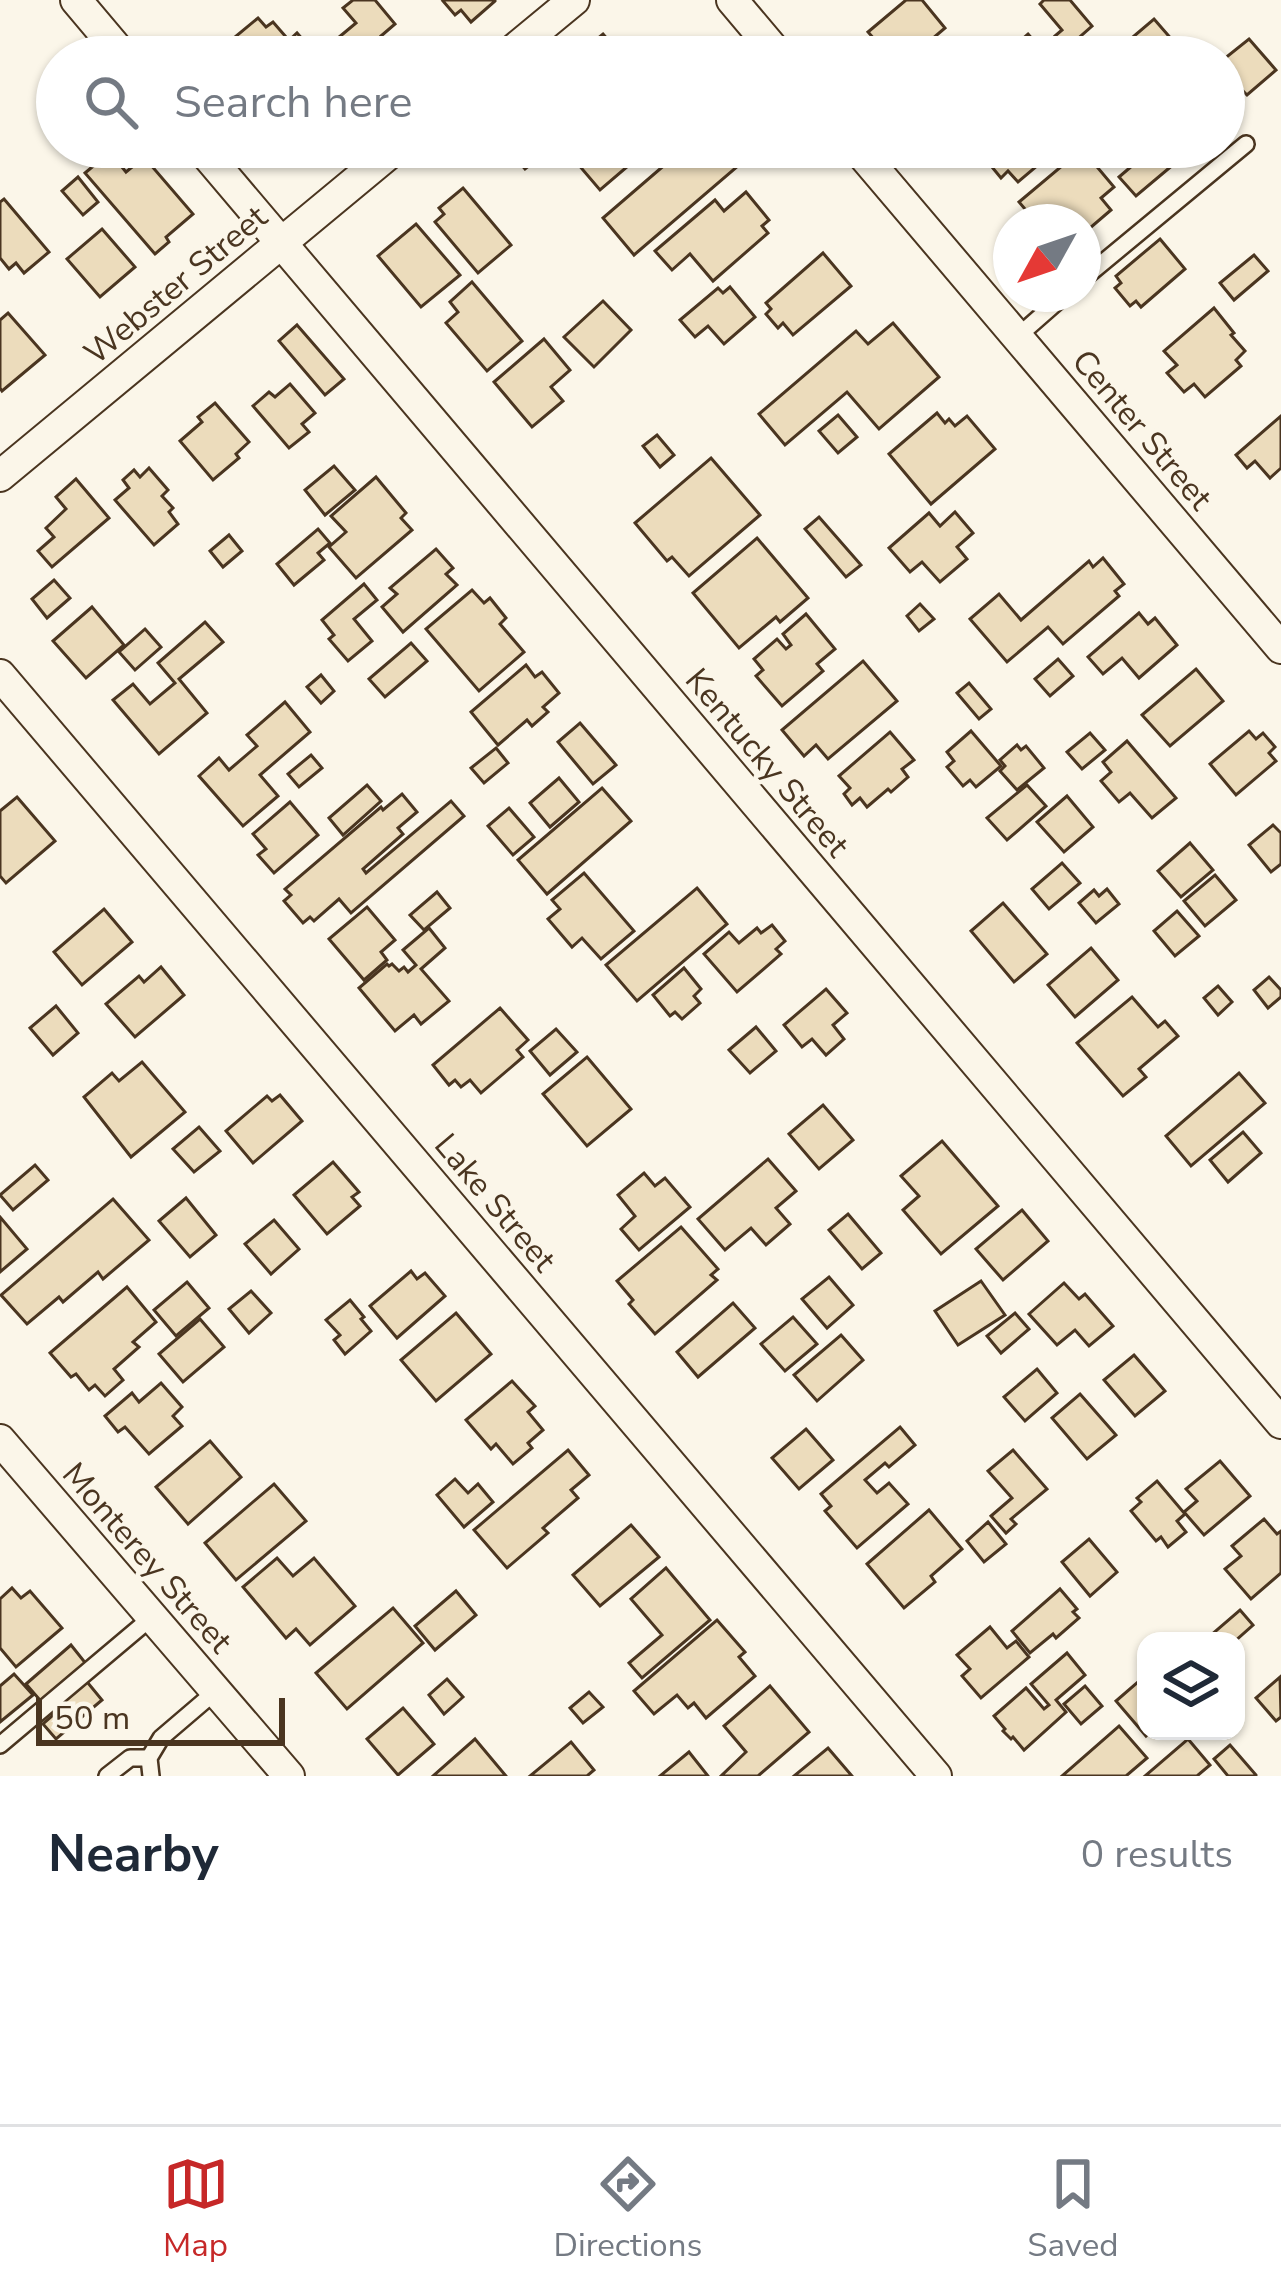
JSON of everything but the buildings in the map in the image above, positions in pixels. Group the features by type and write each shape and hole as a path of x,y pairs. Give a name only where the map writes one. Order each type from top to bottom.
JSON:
{"street":[{"path":"76,0 106,36"},
{"path":"530,36 574,0"},
{"path":"732,0 762,36"},
{"name":"Kentucky Street","path":"218,168 1281,1423"},
{"name":"Webster Street","path":"0,476 372,168"},
{"name":"Center Street","path":"874,168 1281,648"},
{"name":"Lake Street","path":"0,675 936,1776"},
{"name":"Monterey Street","path":"0,1440 289,1776"}],"lane":[{"path":"1101,264 1217,168"},
{"path":"1017,337 1045,312"},
{"path":"0,1744 152,1617"},
{"path":"151,1776 149,1758 161,1738 216,1691"},
{"path":"107,1776 130,1758 149,1758"}]}
